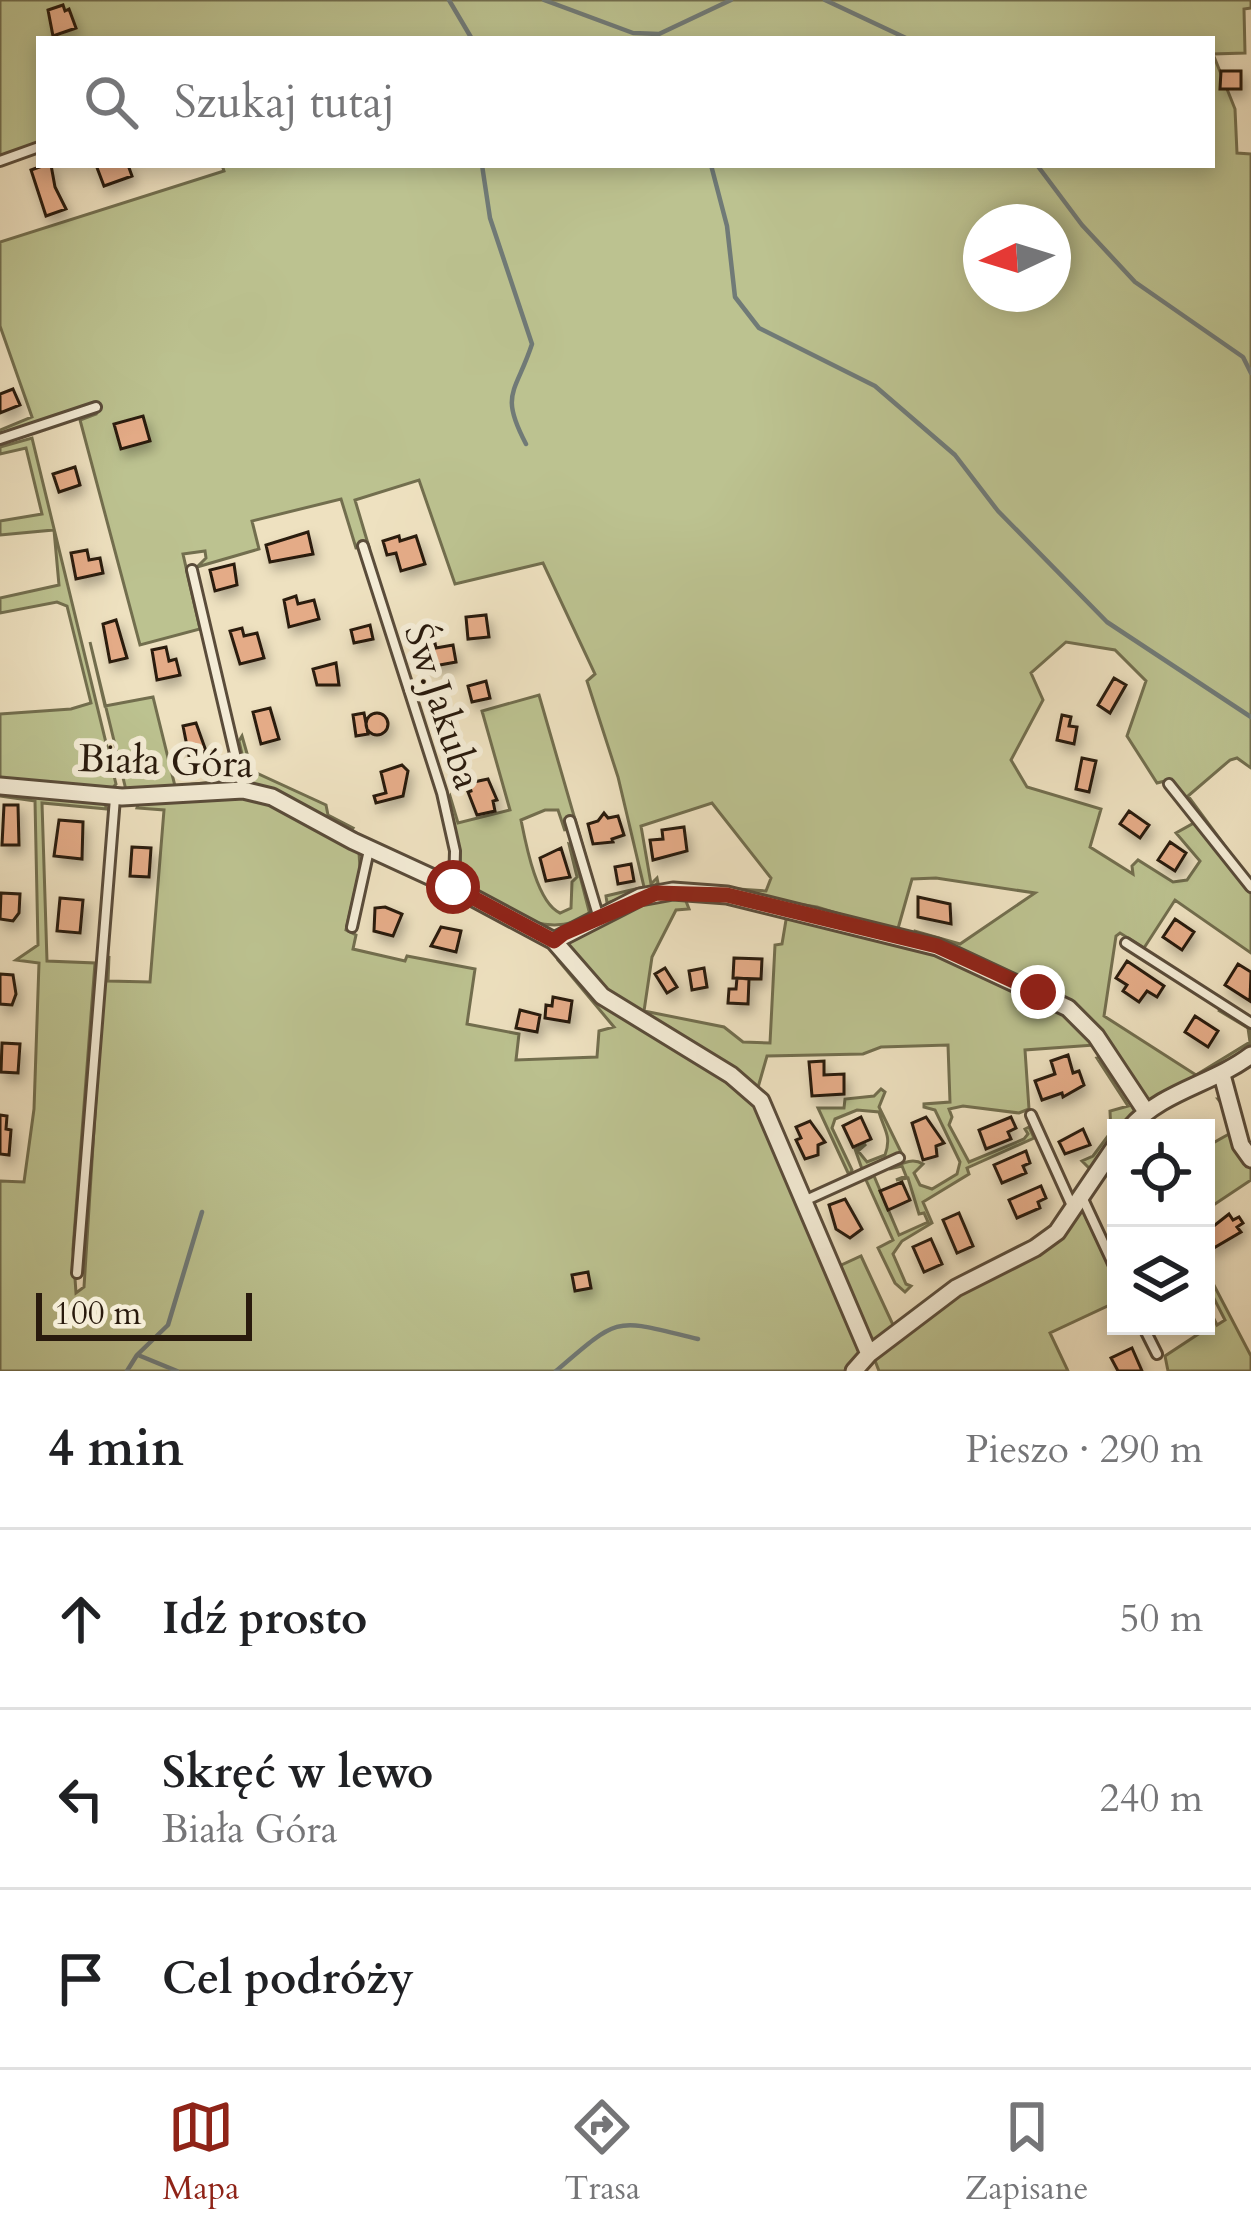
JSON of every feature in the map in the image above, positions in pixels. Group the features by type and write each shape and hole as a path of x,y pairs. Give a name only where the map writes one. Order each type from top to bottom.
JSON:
{"street":[{"name":"Biała Góra","path":"0,786 115,796 243,790 290,804 554,941"},
{"path":"869,1354 761,1101 731,1075 602,996 554,941 656,893 727,895 937,946 1068,1008 1096,1036 1145,1110"},
{"path":"1138,1119 1145,1110 1222,1075 1251,1054"},
{"path":"1222,1075 1241,1145 1251,1159"},
{"path":"854,1371 869,1354 956,1288 1046,1241 1107,1159"}],"lane":[{"path":"0,160 36,148"},
{"path":"0,440 96,407"},
{"name":"Św.Jakuba","path":"362,546 442,793 457,864 453,887"},
{"path":"192,570 243,790"},
{"path":"1169,784 1251,887"},
{"path":"77,1273 115,796"},
{"path":"570,821 598,917"},
{"path":"352,927 369,849"},
{"path":"1126,943 1251,1023"},
{"path":"1031,1114 1107,1254"},
{"path":"802,1202 899,1158"},
{"path":"1148,1335 1157,1354"}],"green space":[{"path":"0,0 1251,0 1251,8 1244,9 1245,53 1215,54 1215,36 36,36 36,143 0,156"},
{"path":"1215,59 1235,109 1237,153 1251,154 1251,768 1237,758 1230,760 1188,796 1251,881 1169,780 1157,783 1127,736 1146,681 1115,650 1066,642 1031,673 1043,700 1011,760 1027,787 1101,809 1090,847 1133,874 1132,866 1138,860 1173,882 1187,880 1200,861 1176,833 1194,823 1251,894 1251,953 1175,900 1144,948 1120,933 1116,936 1104,1016 1196,1075 1250,1042 1248,1028 1218,1010 1251,1028 1251,1050 1153,1100 1145,1099 1098,1029 914,935 915,931 960,944 1035,893 936,878 912,879 897,932 817,907 678,885 766,891 771,878 712,803 641,826 651,884 657,878 658,883 607,903 606,896 644,887 618,777 587,681 595,674 543,563 455,584 419,480 355,500 369,547 356,548 341,499 252,521 259,549 197,567 206,558 205,551 183,554 200,629 140,645 80,420 96,414 94,404 0,434 32,417 0,326 0,242 223,168 1215,168"},
{"path":"32,438 116,784 111,790 0,781 0,714 91,703 67,606 57,602 0,613 0,598 59,585 54,530 0,535 0,521 42,514 26,448 0,454 0,447"},
{"path":"539,695 596,892 572,818 565,819 565,831 558,810 521,820 539,886 560,913 571,908 572,882 577,877 572,845 590,915 556,925 524,919 461,886 460,853 448,799 450,796 458,823 510,810 482,711"},
{"path":"153,697 175,786 233,780 226,723 237,774 232,785 126,790 106,706"},
{"path":"242,736 252,771 326,805 328,815 353,828 350,832 253,786 239,741"},
{"path":"0,791 103,800 107,809 42,803 47,961 95,963 73,1249 76,1293 84,1287 103,987 109,956 108,981 150,982 164,810 137,808 139,802 225,794 265,799 359,852 360,869 346,930 356,935 353,949 475,969 467,1024 519,1034 516,1060 597,1057 599,1031 614,1027 558,960 565,951 564,941 636,903 684,896 689,909 676,910 652,957 644,1011 724,1027 743,1042 770,1043 775,945 782,944 787,914 938,952 1073,1018 1095,1045 1025,1050 1029,1109 1019,1113 963,1106 949,1109 949,1125 969,1162 1024,1139 1029,1127 1034,1138 967,1168 969,1174 923,1202 932,1223 902,1241 893,1254 911,1286 905,1292 895,1283 878,1248 893,1240 866,1180 874,1176 899,1235 928,1222 924,1213 919,1214 908,1178 896,1180 906,1176 902,1166 889,1169 919,1162 923,1164 914,1173 920,1185 932,1189 957,1174 960,1162 935,1110 924,1107 950,1102 948,1045 881,1047 863,1054 767,1056 757,1091 862,1351 850,1371 0,1371 0,1181 24,1182 34,1109 39,963 16,960 38,945 35,801 0,796"},
{"path":"1103,1057 1136,1113 1132,1119 1110,1119 1110,1111 1128,1106 1097,1058"},
{"path":"881,1089 885,1092 879,1107 901,1152 862,1169 855,1149 866,1144 858,1151 867,1162 885,1155 887,1138 879,1112 857,1110 835,1119 832,1128 852,1170 849,1175 818,1108 844,1108 845,1099 874,1096"},
{"path":"1218,1099 1223,1099 1251,1164 1251,1180 1215,1204 1215,1142 1229,1134 1225,1108"},
{"path":"1107,1137 1107,1151 1091,1170 1082,1161 1093,1156"},
{"path":"1081,1207 1107,1262 1107,1306 1050,1333 1068,1371 879,1371 874,1358"},
{"path":"861,1256 894,1327 939,1295 873,1343 835,1268"},
{"path":"1215,1287 1251,1356 1251,1371 1168,1371 1165,1356 1197,1335 1215,1335 1215,1321 1217,1325 1225,1320 1215,1301"}],"building":[{"path":"63,5 76,28 53,36 48,10"},
{"path":"1221,71 1241,71 1241,89 1220,89"},
{"path":"52,168 66,209 46,216 31,170"},
{"path":"97,168 129,168 132,176 104,186"},
{"path":"13,389 20,405 0,413 0,394"},
{"path":"143,416 150,441 121,449 114,424"},
{"path":"75,467 80,485 59,492 53,474"},
{"path":"308,532 313,554 270,562 266,545"},
{"path":"399,536 400,541 416,536 425,564 401,571 396,553 387,555 383,541"},
{"path":"87,550 89,560 100,558 103,573 76,579 71,553"},
{"path":"234,564 237,585 215,591 210,570"},
{"path":"296,596 298,604 314,600 319,619 289,627 284,600"},
{"path":"486,615 489,637 468,639 466,617"},
{"path":"116,620 127,658 110,662 103,624"},
{"path":"370,625 373,639 354,643 351,630"},
{"path":"242,628 244,636 257,633 264,658 240,664 230,631"},
{"path":"435,643 436,648 453,645 456,662 429,667 425,645"},
{"path":"166,647 180,675 157,680 152,650"},
{"path":"336,663 339,685 317,685 313,669"},
{"path":"1114,678 1126,685 1110,713 1098,705"},
{"path":"486,681 490,698 472,702 468,686"},
{"path":"270,708 279,739 261,744 253,712"},
{"path":"364,713 368,734 356,736 353,715"},
{"path":"377,713 388,724 377,735 366,724"},
{"path":"1062,715 1071,717 1069,726 1077,727 1074,744 1057,740"},
{"path":"196,723 206,751 189,756 183,726"},
{"path":"1082,758 1096,761 1089,792 1076,789"},
{"path":"402,765 408,771 403,796 376,803 374,796 386,793 381,772"},
{"path":"488,779 497,800 493,801 495,811 477,815 469,783"},
{"path":"4,805 18,805 19,845 2,845"},
{"path":"1129,811 1149,825 1140,838 1120,824"},
{"path":"604,813 608,818 618,816 624,835 613,842 593,844 588,824"},
{"path":"59,820 83,822 82,859 54,856"},
{"path":"684,827 687,851 653,860 650,840 663,839 662,830"},
{"path":"1170,842 1186,853 1175,871 1158,860"},
{"path":"132,847 151,848 149,877 130,876"},
{"path":"561,848 570,877 546,881 540,858"},
{"path":"631,864 634,881 618,884 615,867"},
{"path":"1,893 20,894 19,913 13,921 0,919"},
{"path":"918,897 950,904 951,924 918,917"},
{"path":"60,898 83,900 80,933 57,931"},
{"path":"375,908 402,914 393,936 374,931"},
{"path":"1175,919 1194,932 1182,950 1163,937"},
{"path":"441,927 461,931 456,952 431,946"},
{"path":"734,958 762,959 761,979 733,978"},
{"path":"1127,961 1164,986 1157,997 1147,991 1139,1002 1123,991 1127,985 1116,978"},
{"path":"1238,964 1251,972 1250,1001 1225,985"},
{"path":"665,968 677,987 667,993 655,974"},
{"path":"704,968 707,987 692,990 689,971"},
{"path":"0,974 13,975 16,994 12,1005 0,1004"},
{"path":"737,978 749,979 748,1004 728,1003 729,989 736,989"},
{"path":"553,997 572,1001 569,1022 545,1018 546,1005 552,1006"},
{"path":"520,1010 540,1015 537,1032 516,1028"},
{"path":"1195,1016 1218,1031 1208,1047 1185,1032"},
{"path":"2,1043 20,1044 18,1073 1,1072"},
{"path":"1068,1055 1073,1073 1079,1071 1084,1085 1063,1097 1062,1093 1042,1100 1035,1081 1055,1074 1051,1061"},
{"path":"824,1061 824,1075 844,1074 844,1094 812,1096 809,1062"},
{"path":"0,1115 7,1116 6,1129 11,1130 9,1155 0,1154"},
{"path":"861,1117 871,1139 853,1147 843,1126"},
{"path":"926,1117 944,1143 936,1146 937,1156 923,1160 912,1123"},
{"path":"1011,1117 1016,1128 1008,1132 1011,1139 986,1149 979,1130"},
{"path":"810,1121 825,1142 818,1145 818,1155 805,1159 796,1127"},
{"path":"1083,1129 1090,1145 1065,1154 1059,1142"},
{"path":"1026,1151 1030,1163 1023,1166 1026,1173 1002,1183 994,1165"},
{"path":"902,1182 910,1200 888,1210 880,1191"},
{"path":"1041,1186 1046,1198 1038,1202 1040,1208 1017,1218 1009,1200"},
{"path":"845,1199 862,1229 850,1238 836,1229 829,1205"},
{"path":"959,1213 973,1246 957,1253 943,1220"},
{"path":"1229,1214 1243,1223 1237,1227 1241,1232 1215,1247 1215,1225"},
{"path":"931,1239 942,1264 924,1272 913,1247"},
{"path":"588,1272 591,1288 575,1291 572,1275"},
{"path":"1132,1348 1142,1371 1118,1371 1111,1358"}],"waterway":[{"path":"449,0 470,36"},
{"path":"544,0 633,33 659,34 731,0"},
{"path":"825,0 902,36"},
{"path":"482,168 490,218 532,344 512,403 526,444"},
{"path":"712,168 727,226 735,297 759,328 875,386 955,455 998,511 1107,622 1251,717"},
{"path":"1039,168 1082,225 1135,282 1243,357 1251,373"},
{"path":"127,1371 168,1325 202,1212"},
{"path":"556,1371 594,1339 620,1326 698,1339"},
{"path":"138,1355 177,1371"}],"route":[{"path":"453,887 554,941 640,897 673,891 727,895 937,946 1038,992"}]}
